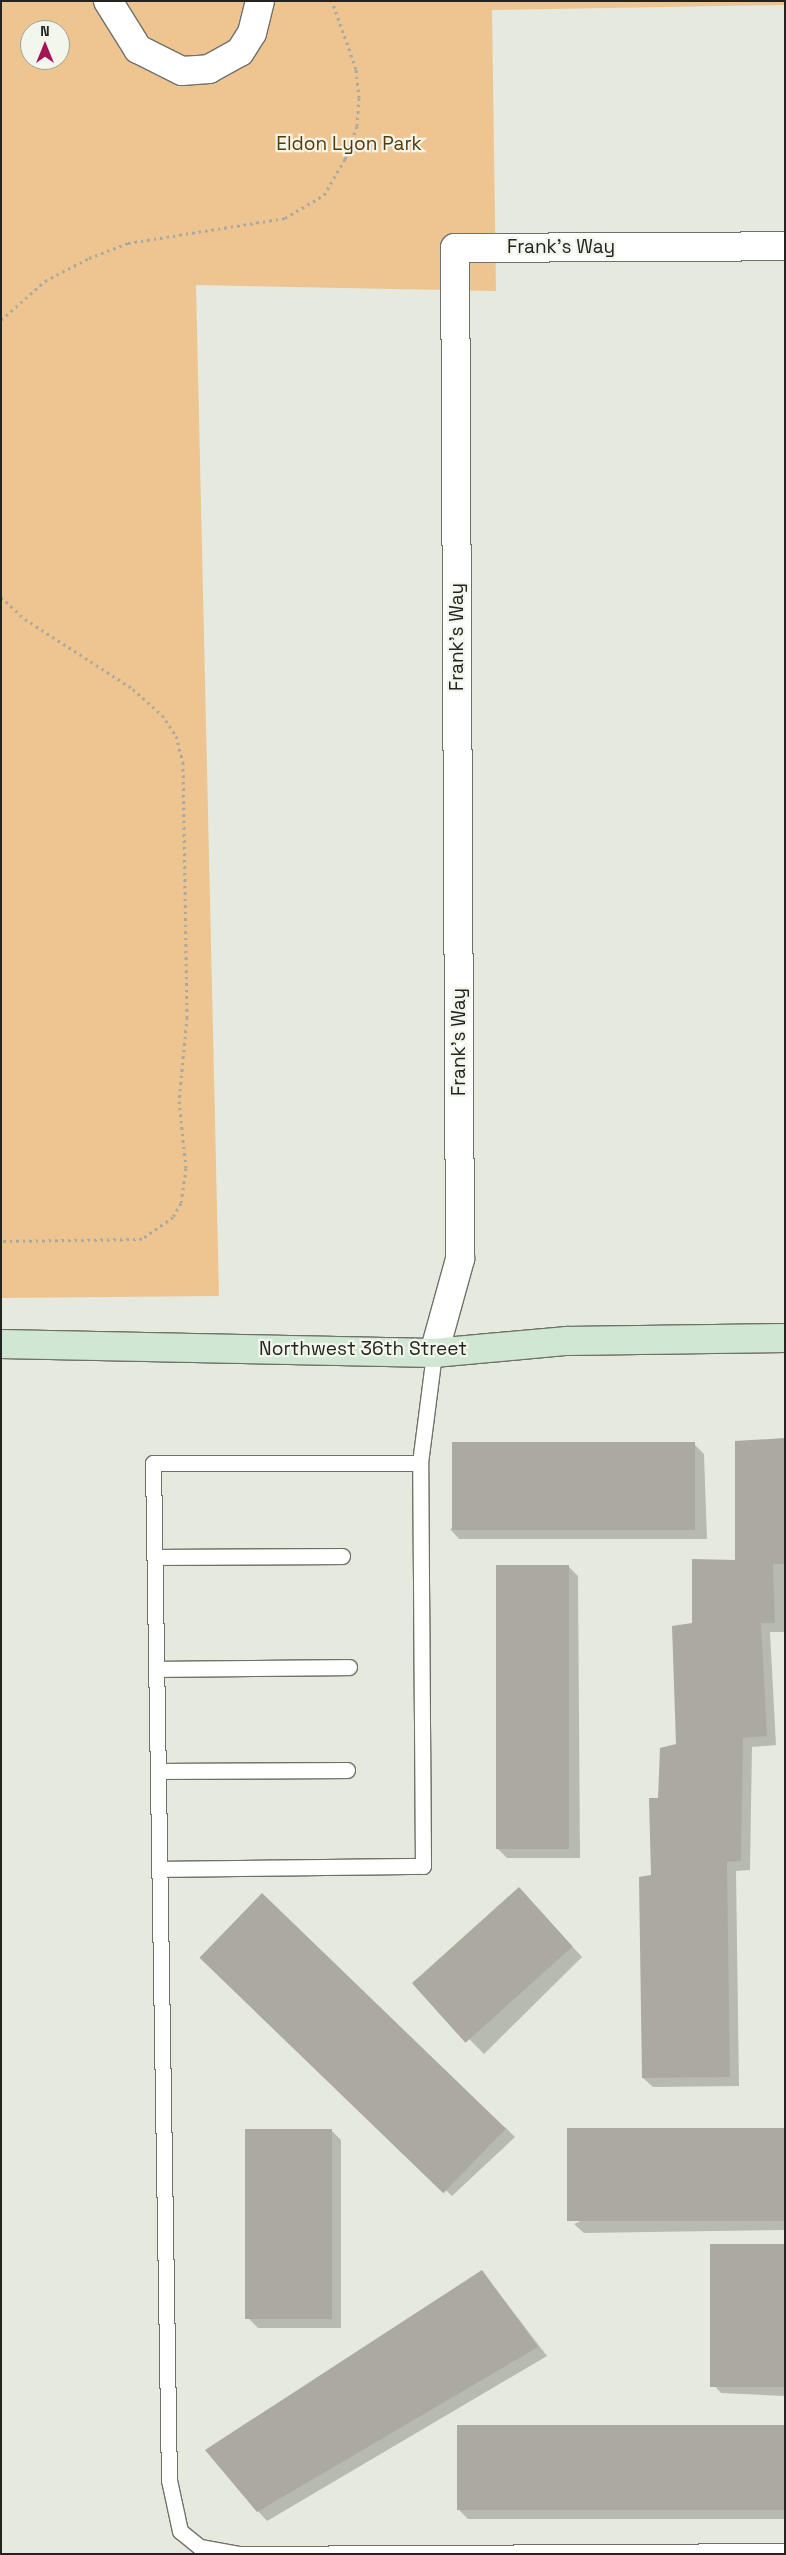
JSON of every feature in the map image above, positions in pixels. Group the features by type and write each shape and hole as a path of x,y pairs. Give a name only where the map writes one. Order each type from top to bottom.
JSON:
{"street":[{"path":"108,1 138,49 182,71 209,70 222,65 240,52 252,33 260,1"},
{"name":"Frank's Way","path":"434,1353 460,1259 455,248 785,246"},
{"name":"Northwest 36th Street","path":"1,1344 434,1353 567,1340 785,1338"}],"lane":[{"path":"160,1870 423,1866 420,1463 434,1353"},
{"path":"420,1463 153,1463 160,1770 169,2480 180,2531 200,2548 238,2554 785,2551"},
{"path":"156,1557 342,1556"},
{"path":"157,1668 349,1667"},
{"path":"160,1770 347,1770"}],"path":[{"path":"1,320 45,282 89,258 128,243 284,218 324,195 346,159 357,126 359,98 356,70 332,1"},
{"path":"1,597 25,619 133,690 162,715 176,736 183,762 187,1017 179,1101 186,1168 181,1202 173,1216 142,1238 1,1241"}],"green space":[{"name":"Eldon Lyon Park","path":"1,1 785,1 785,5 492,10 496,291 196,285 219,1296 1,1298"}],"building":[{"path":"785,1438 785,1564 773,1564 775,1623 761,1623 767,1736 743,1738 741,1861 727,1862 730,2077 642,2078 639,1877 651,1875 649,1798 658,1798 660,1748 676,1744 672,1626 692,1623 692,1559 735,1560 735,1441"},
{"path":"452,1442 695,1442 695,1530 452,1530"},
{"path":"496,1565 569,1565 569,1849 496,1849"},
{"path":"519,1887 573,1946 466,2043 412,1983"},
{"path":"262,1893 506,2128 443,2193 199,1958"},
{"path":"567,2128 785,2128 785,2221 567,2221"},
{"path":"245,2129 332,2129 332,2319 245,2319"},
{"path":"710,2244 785,2244 785,2387 710,2387"},
{"path":"482,2270 538,2347 257,2512 205,2450"},
{"path":"457,2425 785,2425 785,2510 457,2510"}]}
